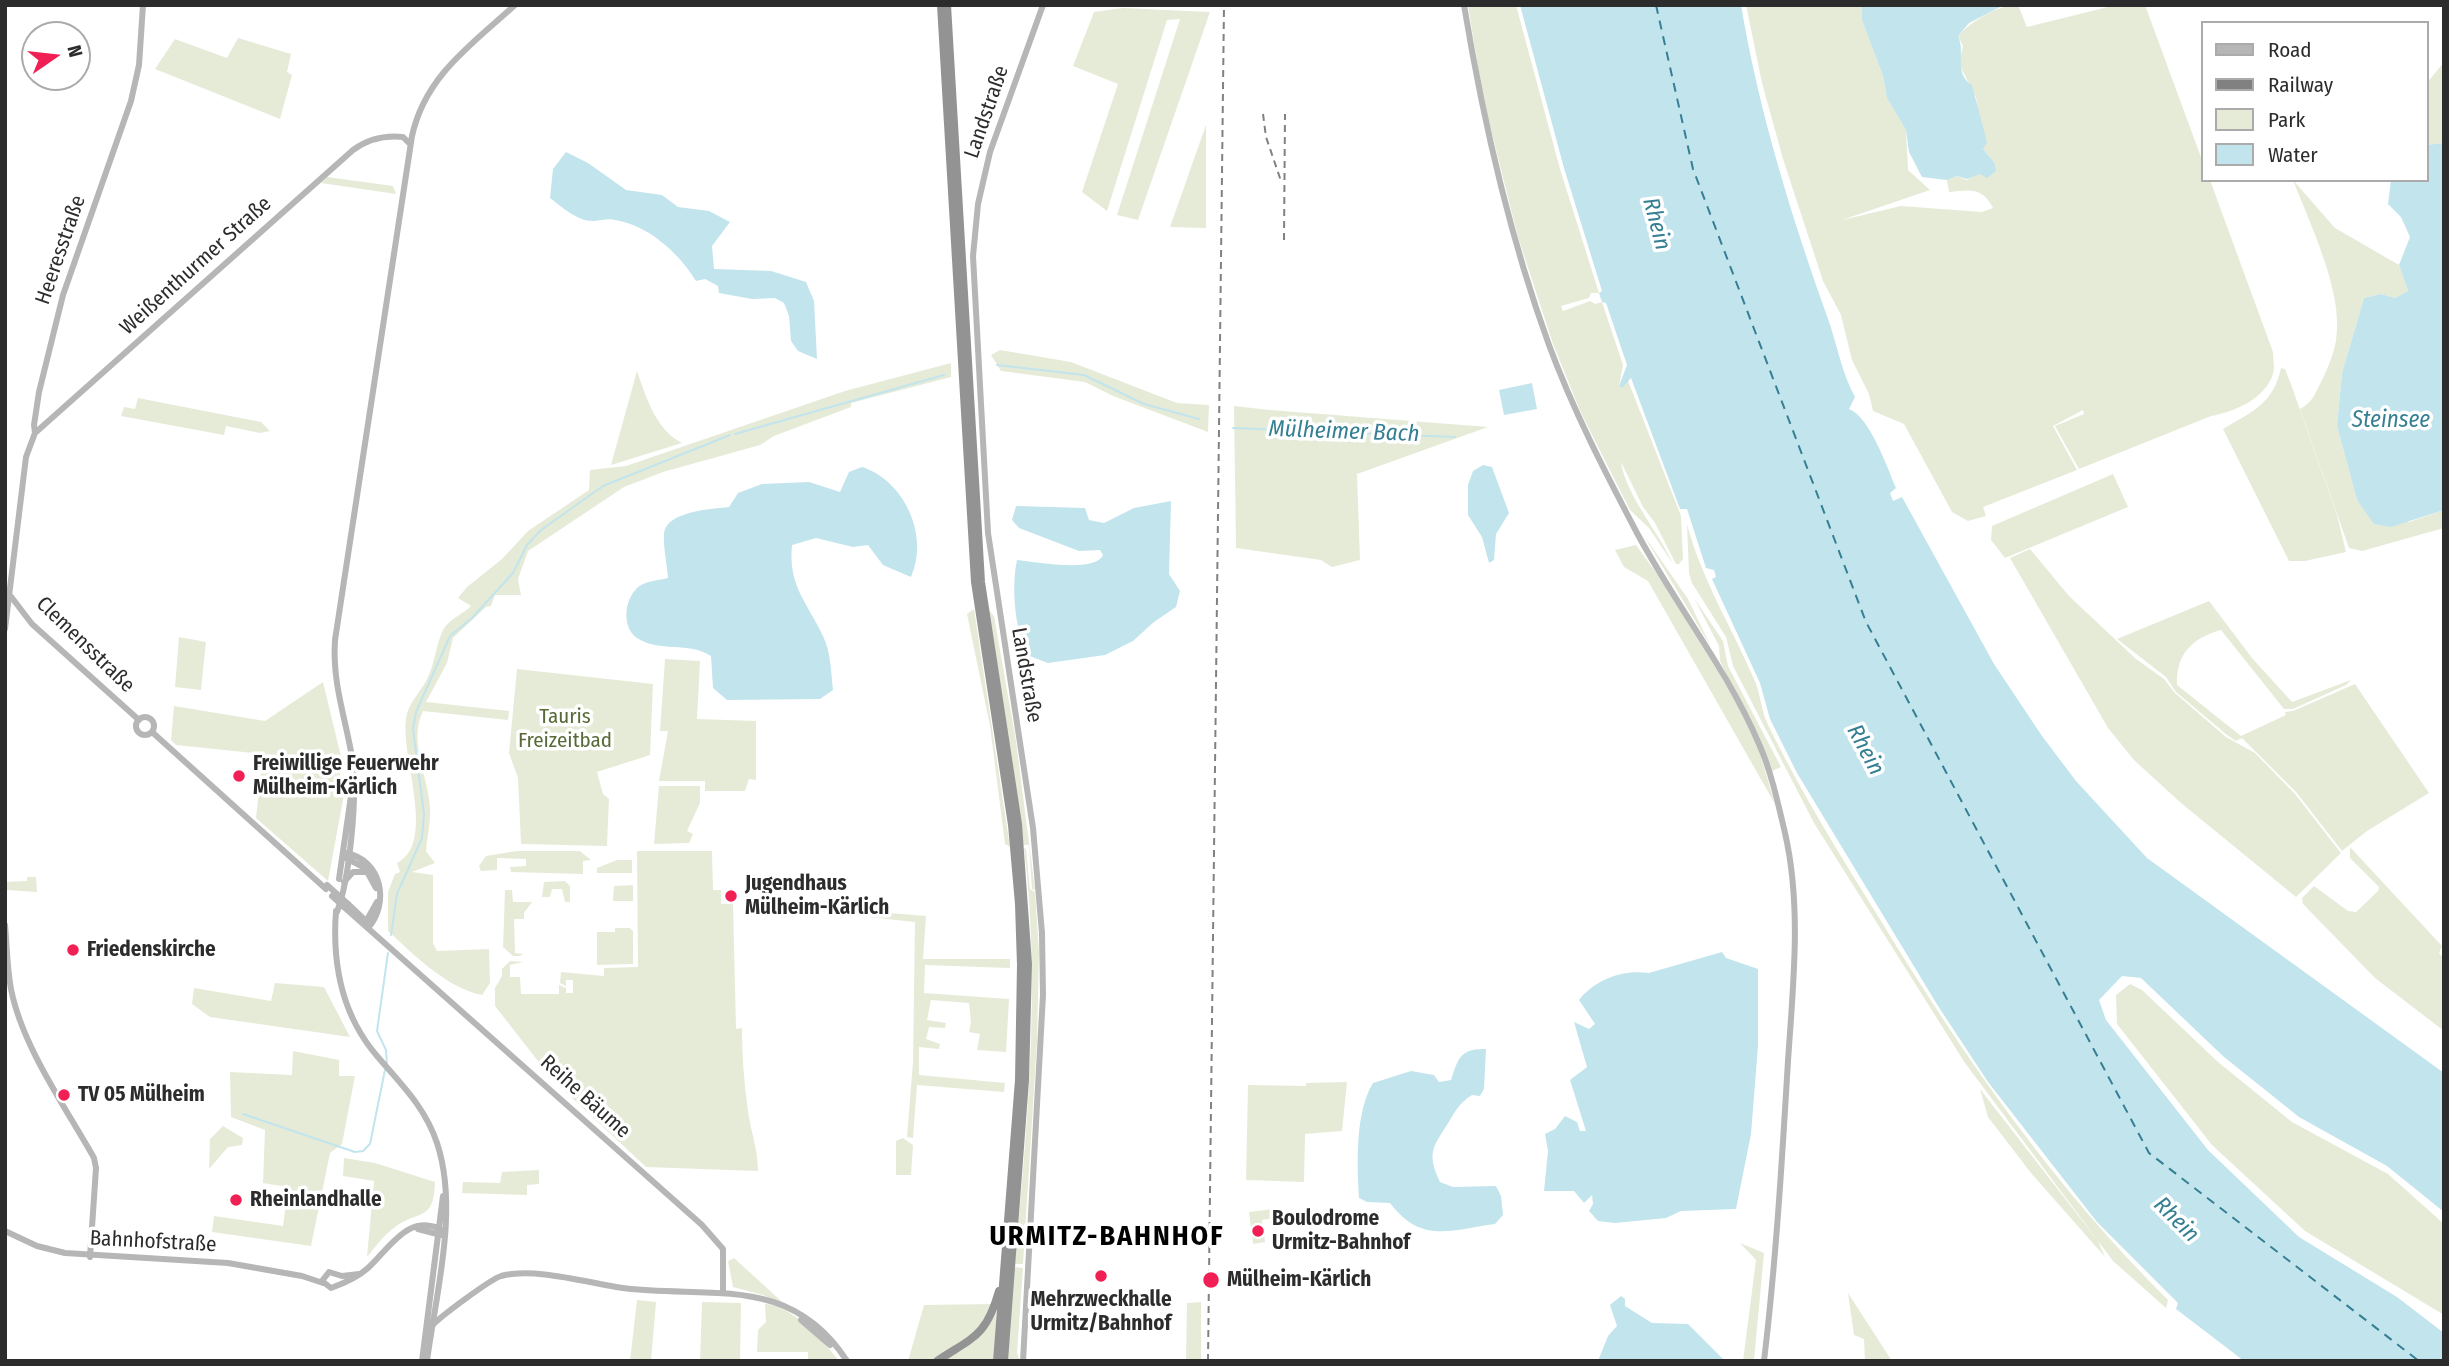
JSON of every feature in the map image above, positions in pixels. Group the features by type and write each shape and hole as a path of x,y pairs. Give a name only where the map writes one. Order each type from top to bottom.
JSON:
{"highway":[{"path":"941,5 974,569 1012,825 1019,904 1020,1057 997,1361"},
{"path":"947,5 981,582 1018,824 1028,964 1025,1080 1004,1361"},
{"path":"937,1361 983,1330 992,1314 1003,1275"}],"street":[{"name":"Heeresstraße","path":"36,433 33,425 52,333 136,82 143,5"},
{"path":"425,1361 442,1233 445,1177 443,1163 424,1113 357,1028 341,990 335,956 337,912 355,802 354,774 338,703 334,662 367,425 415,122 425,96 439,76 515,5"},
{"name":"Landstraße","path":"1023,1361 1043,995 1042,933 1033,828 988,533 973,273 977,212 988,159 1043,5"},
{"path":"1464,5 1479,99 1514,233 1549,344 1577,414 1639,536 1715,661 1759,744 1786,835 1794,892 1795,953 1779,1209 1764,1361"},
{"path":"397,136 415,122"},
{"path":"397,136 405,137 410,144"},
{"name":"Weißenthurmer Straße","path":"36,433 353,150 369,140 397,136"},
{"path":"387,137 410,144"},
{"name":"Clemensstraße","path":"5,629 26,457 36,433"},
{"name":"Clemensstraße","path":"9,594 32,624 139,720"},
{"name":"Reihe Bäume","path":"152,732 154,727 151,719 144,717 139,720 137,727 140,732 152,732 717,1240 725,1258 723,1291"},
{"path":"345,855 368,872 377,897 368,925"},
{"path":"337,912 345,855"},
{"path":"345,855 366,863 378,880 380,906 368,925"},
{"path":"343,883 355,872 368,872"},
{"path":"5,925 8,991 54,1091 89,1148 96,1168 90,1257"},
{"path":"442,1233 445,1185"},
{"path":"338,1280 330,1272 323,1280 331,1288 338,1280 359,1274 396,1237 412,1229 427,1226 434,1222 442,1211"},
{"path":"427,1226 442,1233"},
{"path":"412,1229 442,1233"},
{"name":"Bahnhofstraße","path":"5,1231 51,1250 90,1257 228,1263 323,1280"},
{"path":"432,1328 446,1313 462,1304 484,1284 507,1275 555,1277 651,1290 723,1291 758,1297 792,1312 845,1361"},
{"path":"432,1307 451,1308 462,1304"},
{"path":"432,1307 446,1313"},
{"path":"425,1361 432,1328 432,1307"}],"green space":[{"path":"1468,5 1516,5 1560,169 1599,293 1591,293 1589,298 1561,306 1563,311 1590,301 1595,304 1602,302 1623,365 1619,386 1622,387 1627,378 1681,516 1683,559 1679,564 1676,564 1655,523 1643,507 1621,462 1629,488 1673,564 1649,528 1630,510 1581,413 1553,344 1518,237 1483,98"},
{"path":"1746,5 1862,5 1862,20 1883,76 1887,98 1906,130 1908,170 1930,190 1842,220 1901,206 1982,212 1993,208 1985,196 1975,191 1949,192 1947,180 1957,176 1967,180 1994,162 1983,149 1976,97 1959,64 1963,46 1958,36 1993,11 2010,6 2018,5 2027,27 2116,5 2145,5 2200,155 2200,182 2211,182 2273,352 2274,372 2269,383 2256,397 2239,408 2211,416 2079,469 2055,426 2084,414 2083,410 2053,426 2077,470 1983,507 1986,516 1968,521 1952,512 1904,424 1873,411 1869,394 1852,360 1841,315 1823,281 1783,159 1762,83"},
{"path":"1123,8 1210,12 1138,220 1117,215 1180,19 1167,20 1107,211 1082,192 1118,84 1073,66 1094,12"},
{"path":"238,38 291,54 287,72 292,75 280,119 155,69 175,39 227,58"},
{"path":"2444,62 2444,143 2428,145 2428,82"},
{"path":"1206,125 1206,228 1170,227"},
{"path":"327,177 393,186 396,194 321,183"},
{"path":"2294,182 2335,228 2399,265 2408,291 2395,298 2381,294 2364,298 2342,373 2337,426 2357,500 2409,522 2444,510 2444,528 2362,551 2349,548 2300,409 2314,396 2335,345 2335,301 2316,238"},
{"path":"1000,350 1071,362 1177,403 1209,405 1208,432 1113,396 1085,382 1001,371 991,355"},
{"path":"951,363 951,377 851,403 851,407 774,436 760,445 663,472 624,487 528,551 518,579 521,595 495,595 491,606 486,607 453,638 447,663 426,702 509,711 508,720 423,711 417,735 430,807 426,851 435,863 412,872 433,875 433,943 437,951 489,949 490,983 482,995 456,985 432,969 388,931 388,892 395,874 400,872 397,863 409,852 415,836 414,794 405,730 407,714 428,677 443,630 471,606 458,598 467,587 502,559 528,531 589,490 590,470 626,466 845,391"},
{"path":"2281,368 2285,369 2292,387 2337,515 2346,552 2305,561 2289,561 2223,429 2267,398"},
{"path":"637,371 648,402 659,421 665,430 682,443 611,465"},
{"path":"138,398 261,422 270,431 260,433 226,426 224,435 121,416 124,407 135,409"},
{"path":"1234,406 1488,427 1357,474 1360,560 1332,567 1321,560 1236,548"},
{"path":"2113,474 2128,507 2005,558 1991,540 1992,526"},
{"path":"1687,524 1709,583 1756,685 1768,725 1781,751 1912,972 2013,1119 2087,1212 2168,1300 2166,1308 2113,1261 1965,1063 1814,823 1733,666 1726,637 1692,583 1689,573"},
{"path":"1643,534 1688,599 1711,647"},
{"path":"1636,545 1673,596 1738,706 1757,744 1775,804 1648,581 1624,567 1615,550"},
{"path":"2030,549 2069,596 2136,659 2164,679 2175,693 2226,737 2255,753 2295,794 2341,853 2296,897 2181,803 2134,760 2108,728 2010,558"},
{"path":"1694,598 1723,641 1728,666 1781,767 1772,771 1720,661 1719,646"},
{"path":"2209,601 2252,658 2292,702 2351,680 2346,685 2293,709 2284,709 2221,630 2202,638 2188,649 2179,664 2177,685 2241,736 2286,715 2285,712 2293,711 2355,684 2429,793 2367,831 2342,851 2296,792 2242,738 2236,741 2227,735 2176,692 2166,677 2117,639"},
{"path":"974,609 1010,847 1005,844 990,726 967,614"},
{"path":"988,609 994,616 1016,741 1035,890 1032,889 1029,845 1023,845"},
{"path":"179,637 206,642 201,690 175,687"},
{"path":"665,659 700,661 697,719 756,721 756,780 749,779 745,791 705,791 705,781 659,781 668,731 660,731"},
{"name":"Tauris Freizeitbad","path":"517,669 653,684 650,755 597,772 603,794 609,799 607,846 521,844 518,778 509,753"},
{"path":"323,682 343,765 340,766 340,790 344,791 328,881 256,818 263,754 176,745 171,740 174,706 265,721"},
{"path":"659,786 700,786 700,803 687,831 693,834 689,843 654,844"},
{"path":"2350,847 2442,946 2439,953 2444,959 2444,1031 2375,978 2303,904 2302,898 2314,886 2348,911 2356,912 2378,891 2379,887 2350,858"},
{"path":"1024,848 1030,889 1035,892 1039,952 1037,1042 1023,1264 1015,1264 1028,1108 1032,1004 1029,900"},
{"path":"517,851 580,851 591,860 583,861 583,874 511,872 510,867 526,866 526,859 497,858 497,870 481,871 479,866 486,856"},
{"path":"637,851 712,851 713,890 721,890 721,904 733,904 736,1029 742,1028 745,1090 758,1171 646,1167 552,1079 495,1006 495,988 502,976 502,969 510,961 523,962 510,965 510,977 520,977 521,994 559,994 559,985 566,988 566,993 573,993 573,980 566,980 566,986 560,983 561,972 604,976 604,968 638,967"},
{"path":"617,860 632,860 632,873 597,873 597,868"},
{"path":"27,877 36,877 37,892 7,890 5,882 27,881"},
{"path":"565,881 570,886 570,902 565,902 562,889 552,889 550,897 542,897 544,882"},
{"path":"633,885 633,901 613,901 614,886"},
{"path":"505,890 512,890 513,902 532,902 524,913 524,919 514,919 515,953 523,954 520,956 513,956 503,947"},
{"path":"757,902 926,916 923,959 1010,959 1010,968 925,965 924,993 1009,999 1006,1052 977,1050 980,1034 969,1032 969,1003 931,1000 927,1020 946,1023 945,1028 929,1027 926,1039 940,1044 939,1049 919,1047 919,1075 1005,1083 1004,1092 917,1085 913,1138 907,1137 913,1062 915,922 756,905"},
{"path":"615,928 630,928 633,931 633,964 597,965 597,932 615,932"},
{"path":"275,983 324,987 350,1037 210,1017 192,1004 194,988 271,1001"},
{"path":"2130,984 2142,990 2218,1062 2292,1122 2388,1174 2444,1224 2444,1315 2305,1231 2212,1145 2117,1024 2116,995"},
{"path":"293,1051 339,1060 339,1076 355,1076 342,1144 330,1153 311,1246 212,1232 214,1216 283,1226 288,1187 263,1183 265,1130 231,1117 230,1072 292,1075"},
{"path":"1347,1082 1342,1131 1305,1134 1304,1182 1246,1180 1248,1085 1306,1086 1306,1083"},
{"path":"1980,1089 2098,1241 2105,1257 2031,1173 1988,1117"},
{"path":"223,1126 243,1138 242,1145 228,1147 209,1169 210,1139"},
{"path":"903,1138 913,1145 911,1175 896,1175 896,1141"},
{"path":"344,1158 375,1163 435,1182 432,1204 428,1210 390,1231 367,1257 374,1181 343,1176"},
{"path":"539,1170 539,1184 527,1185 527,1195 462,1193 463,1182 500,1183 502,1172"},
{"name":"Boulodrome Urmitz-Bahnhof","path":"1273,1209 1274,1218 1262,1220 1265,1242 1253,1244 1249,1212"},
{"path":"1740,1243 1764,1253 1754,1361 1743,1361 1756,1260"},
{"path":"734,1258 791,1310 763,1295 733,1287 728,1261"},
{"path":"1014,1267 1023,1268 1017,1353 1020,1361 1007,1361"},
{"path":"1848,1293 1892,1361 1865,1361 1864,1339 1854,1335"},
{"path":"637,1300 656,1302 651,1361 630,1361"},
{"path":"702,1302 741,1303 740,1361 700,1361"},
{"path":"1201,1302 1201,1361 1186,1361 1187,1303"},
{"path":"765,1304 774,1305 795,1317 816,1334 839,1361 808,1361 808,1352 757,1352 758,1330 766,1322"},
{"path":"992,1304 982,1327 947,1351 932,1361 908,1361 924,1305"},
{"path":"997,1307 994,1361 940,1361 981,1333"}],"water":[{"name":"Rhein","path":"1520,5 1741,5 1757,85 1777,163 1843,368 1855,397 1849,409 1864,422 1877,444 1896,488 1890,493 1893,501 1902,497 1994,664 2042,736 2076,781 2147,858 2444,1073 2444,1212 2387,1166 2299,1117 2224,1057 2141,978 2122,976 2099,1000 2106,1020 2208,1150 2299,1237 2397,1297 2444,1333 2444,1361 2244,1361 2176,1309 2178,1303 2097,1222 1988,1082 1938,1006 1797,773 1770,719 1760,683 1712,579 1716,577 1714,570 1706,568 1687,509 1680,509 1631,378 1622,388 1619,386 1627,365 1606,303 1602,302 1599,293 1602,291 1564,168"},
{"path":"1862,5 2004,5 1969,23 1958,36 1961,69 1966,80 1972,85 1987,142 1983,149 1994,162 1996,171 1987,178 1980,174 1967,179 1957,176 1947,180 1922,177 1909,152 1906,130 1887,98 1883,76 1862,20"},
{"name":"Steinsee","path":"2444,143 2444,510 2391,527 2374,524 2357,500 2337,426 2342,373 2364,298 2381,294 2395,298 2408,291 2399,265 2410,237 2401,217 2388,204 2391,182 2428,182 2428,145"},
{"path":"566,152 588,163 626,190 662,195 678,207 709,211 730,222 712,246 714,269 771,271 806,282 814,301 817,359 798,351 791,341 789,316 784,303 775,298 752,299 719,293 718,286 705,279 696,281 681,260 651,234 615,220 581,219 550,198 553,169"},
{"path":"1532,383 1537,409 1504,415 1499,390"},
{"path":"1483,465 1492,467 1509,513 1496,534 1494,560 1489,563 1482,537 1468,515 1468,485 1473,471"},
{"path":"862,467 890,484 901,497 915,528 916,561 911,577 883,565 868,545 853,547 816,538 792,545 796,583 826,642 833,690 820,699 727,700 713,688 711,656 693,649 655,645 637,638 632,633 627,619 631,596 641,585 668,578 664,533 673,520 691,512 729,507 738,493 762,484 809,482 840,492 849,472"},
{"path":"1171,501 1169,574 1180,591 1176,607 1133,641 1105,655 1048,663 1027,655 1015,608 1017,560 1077,565 1089,564 1103,555 1100,550 1079,551 1019,528 1012,520 1016,506 1085,508 1089,520 1104,523 1134,508"},
{"path":"1722,952 1726,958 1758,969 1758,1046 1751,1134 1736,1209 1681,1211 1666,1218 1615,1223 1598,1221 1589,1211 1593,1204 1592,1195 1584,1203 1574,1191 1544,1191 1548,1151 1545,1134 1555,1129 1565,1116 1577,1122 1580,1131 1586,1131 1570,1080 1587,1067 1574,1022 1589,1029 1595,1024 1579,1000 1593,986 1611,977 1649,973"},
{"path":"1486,1049 1484,1089 1480,1096 1472,1095 1457,1108 1435,1146 1433,1158 1440,1182 1453,1187 1496,1186 1501,1196 1503,1215 1495,1224 1437,1231 1413,1224 1390,1203 1367,1202 1359,1198 1360,1123 1373,1083 1411,1071 1434,1075 1439,1082 1451,1080 1461,1056 1471,1050"},
{"path":"1621,1296 1625,1299 1625,1306 1652,1323 1688,1324 1725,1361 1598,1361 1608,1336 1617,1326 1610,1305"}],"waterway":[{"name":"Mülheimer Bach","path":"997,365 1084,375 1144,404 1199,419"},
{"name":"Mülheimer Bach","path":"735,434 944,375"},
{"name":"Mülheimer Bach","path":"1233,428 1455,437"},
{"name":"Mülheimer Bach","path":"391,935 397,894 422,838 424,814 413,729 416,712 450,636 472,618 513,573 527,545 541,530 603,486 730,435"},
{"name":"Mülheimer Bach","path":"387,1065 386,1050 377,1031 388,953"},
{"name":"Mülheimer Bach","path":"243,1114 355,1152 363,1151 370,1144 385,1070"}],"ferry route":[{"path":"1656,5 1693,169 1866,622 2149,1153 2419,1361"}],"railway":[{"path":"1208,1361 1224,5"},
{"path":"1263,114 1266,137 1281,181"},
{"path":"1284,240 1285,114"}],"place":[{"name":"Freiwillige Feuerwehr Mülheim-Kärlich","path":"239,776"},
{"name":"Jugendhaus Mülheim-Kärlich","path":"731,896"},
{"name":"Friedenskirche","path":"73,950"},
{"name":"TV 05 Mülheim","path":"64,1095"},
{"name":"Rheinlandhalle","path":"236,1200"},
{"name":"Boulodrome Urmitz-Bahnhof","path":"1258,1231"},
{"name":"Mehrzweckhalle Urmitz/Bahnhof","path":"1101,1276"},
{"name":"Mülheim-Kärlich","path":"1211,1280"}],"district":[{"name":"URMITZ-BAHNHOF","path":"1107,1237"}]}
